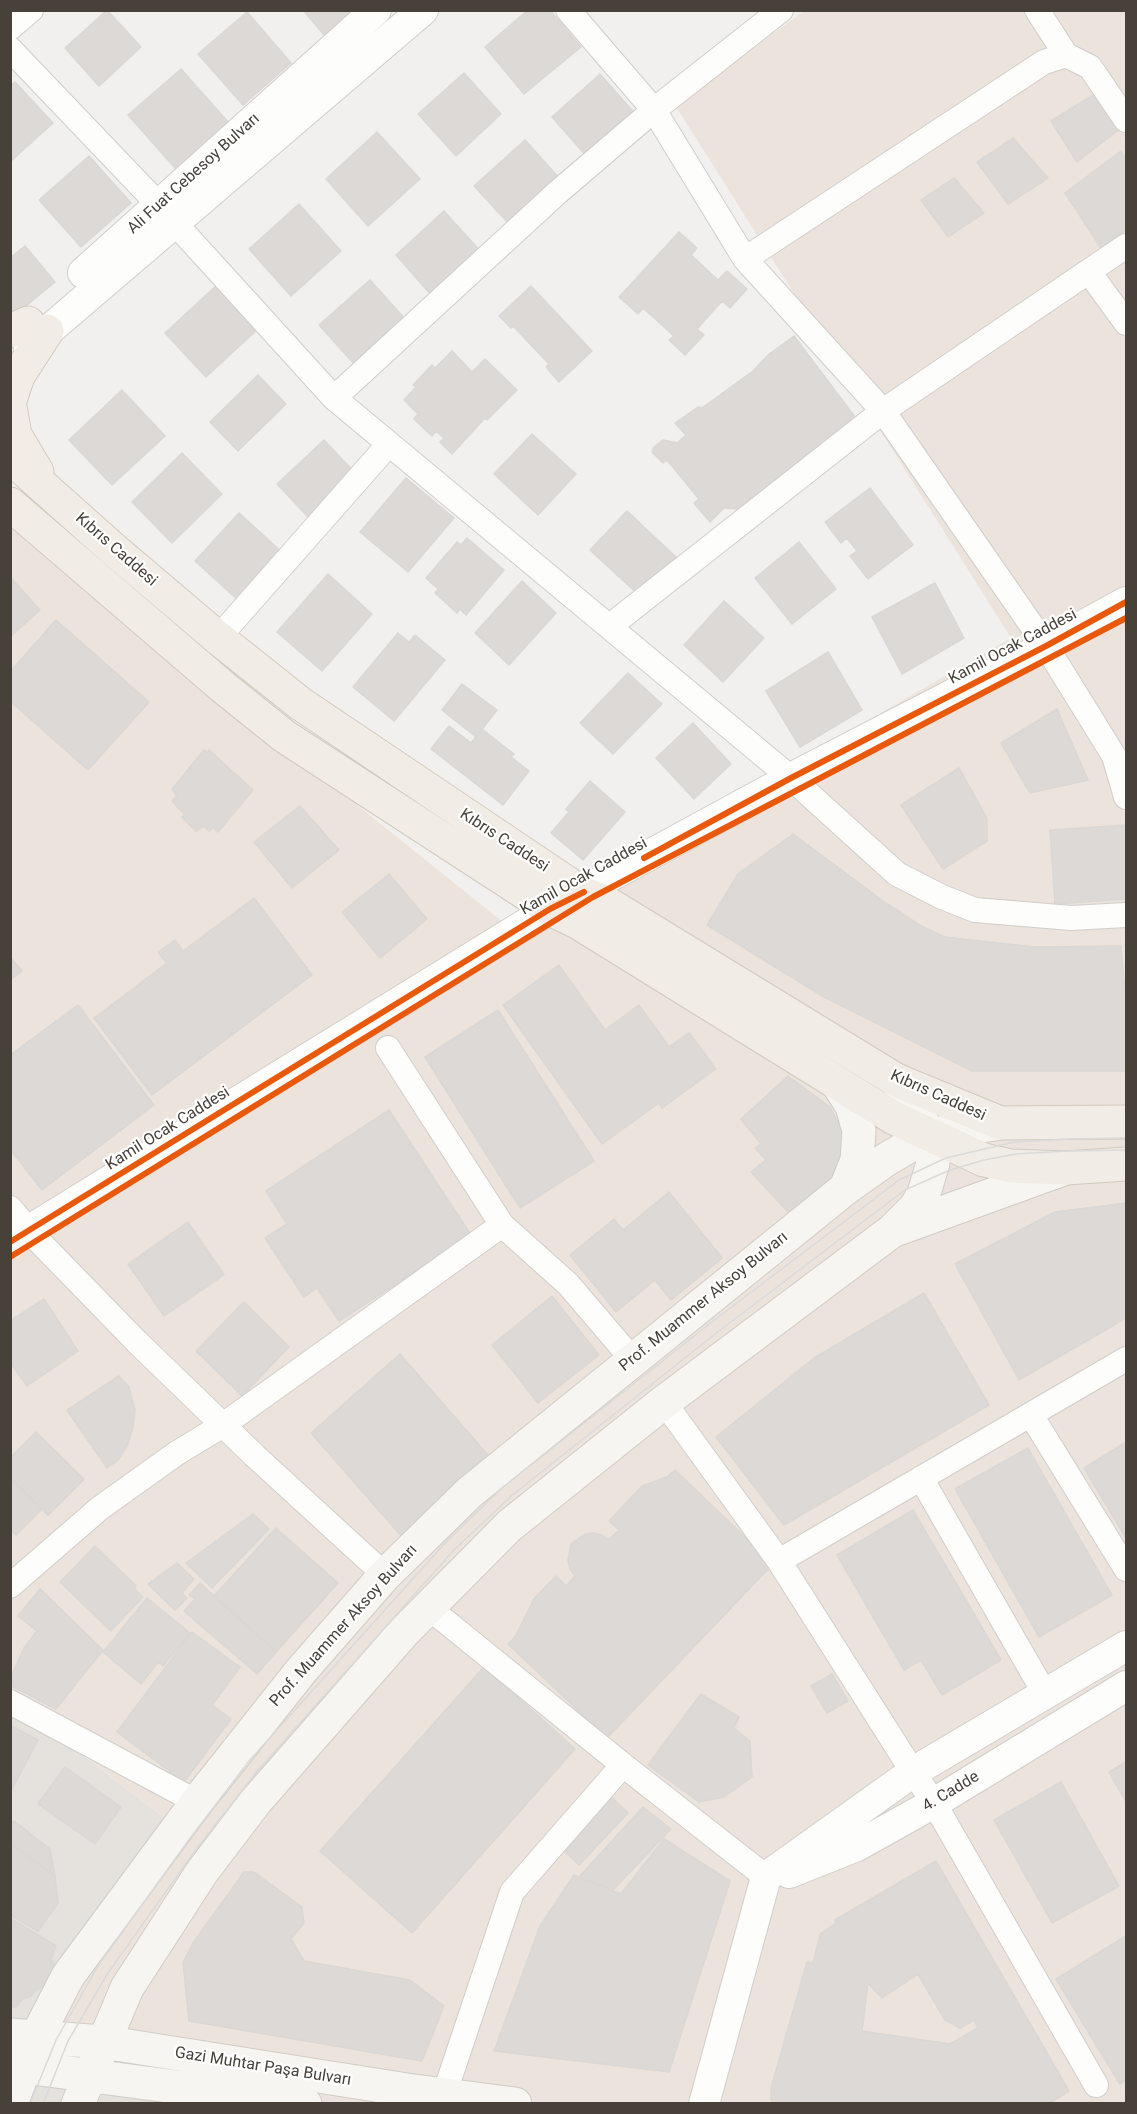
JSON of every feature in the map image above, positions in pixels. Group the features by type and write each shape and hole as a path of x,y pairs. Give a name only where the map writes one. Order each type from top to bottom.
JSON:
{"main road":[{"path":"10,400 18,376 24,330"},
{"path":"10,407 15,435 30,462 56,498"},
{"name":"Kıbrıs Caddesi","path":"10,457 218,638 301,704 582,892 605,902 896,1080 1000,1123 1126,1122"},
{"path":"18,513 284,736 550,909 579,923 894,1118 984,1160 1011,1166 1066,1168 1126,1164"},
{"path":"84,2089 127,1988 202,1872 256,1801 395,1642 509,1526 664,1402 892,1231 916,1207 924,1192 933,1163 933,1148 917,1109 896,1080"},
{"path":"838,1084 852,1106 859,1131 858,1160 846,1188"},
{"name":"Prof. Muammer Aksoy Bulvarı","path":"10,2103 21,2051 68,1976 197,1802 301,1671 385,1575 470,1492 846,1188 887,1159 928,1135 1000,1123"},
{"path":"892,1231 1066,1168"},
{"name":"Gazi Muhtar Paşa Bulvarı","path":"21,2051 103,2042 444,2095 515,2103"},
{"name":"Gazi Muhtar Paşa Bulvarı","path":"21,2051 84,2089 305,2103"}],"street":[{"path":"10,28 31,10"},
{"name":"Ali Fuat Cebesoy Bulvarı","path":"10,363 24,330 166,213 376,10"},
{"path":"166,213 423,10"},
{"path":"568,10 654,110 745,259 883,411 1046,646 1114,756 1126,797"},
{"path":"334,398 558,192 654,110 781,10"},
{"path":"1037,10 1066,55 1090,67 1126,120"},
{"path":"10,49 166,213 334,398 791,778 897,874 942,897 975,910 1071,918 1126,915"},
{"path":"745,259 1044,62 1066,55"},
{"path":"610,626 883,411 1126,246"},
{"path":"1089,272 1126,323"},
{"path":"218,638 389,444"},
{"name":"Kamil Ocak Caddesi","path":"20,1236 550,909 791,778 1126,602"},
{"path":"388,1047 502,1225 568,1284 632,1359"},
{"path":"10,1208 20,1236 137,1342 385,1575"},
{"path":"12,1583 100,1508 177,1453 223,1425 502,1225"},
{"path":"779,1561 1126,1359"},
{"path":"664,1402 779,1561 934,1803 1096,2085"},
{"path":"1031,1415 1126,1569"},
{"path":"921,1478 1045,1694"},
{"path":"429,1608 623,1766 766,1877"},
{"path":"705,2103 766,1877 913,1772 1126,1646"},
{"name":"4. Cadde","path":"766,1877 795,1872 857,1846 934,1803 1126,1686"},
{"path":"10,1702 197,1802"},
{"path":"444,2095 512,1892 623,1766"}],"shaded area":[{"path":"804,11 1126,11 1126,2103 252,2104 24,2067 171,1823 11,1699 10,526 509,927 1011,638 675,105"},
{"path":"10,1699 171,1823 252,2103 11,2103"}],"building":[{"path":"107,10 141,47 99,86 65,48"},
{"path":"303,10 355,10 325,36"},
{"path":"528,10 550,10 581,47 524,94 485,47"},
{"path":"247,12 291,63 243,105 198,54"},
{"path":"181,69 229,123 176,169 128,115"},
{"path":"464,73 501,114 456,156 418,114"},
{"path":"600,74 637,116 589,159 552,117"},
{"path":"15,82 53,123 10,162 10,86"},
{"path":"1095,94 1120,129 1077,162 1051,121"},
{"path":"377,132 420,179 368,226 326,179"},
{"path":"1013,138 1048,178 1008,204 977,162"},
{"path":"525,140 561,180 511,226 474,186"},
{"path":"1121,151 1126,160 1126,230 1101,248 1065,193"},
{"path":"89,156 131,203 81,247 39,200"},
{"path":"954,178 984,213 948,237 921,200"},
{"path":"299,204 341,251 291,296 249,249"},
{"path":"444,211 482,253 433,297 396,255"},
{"path":"679,232 697,248 691,255 718,280 727,271 747,289 730,308 722,301 697,329 704,335 685,355 669,340 674,336 643,308 638,314 619,297"},
{"path":"25,246 55,282 10,319 10,258"},
{"path":"370,280 406,320 355,365 319,325"},
{"path":"218,284 259,328 206,377 165,333"},
{"path":"531,286 592,351 559,382 546,367 549,364 513,326 511,328 499,316"},
{"path":"794,336 858,421 838,440 826,441 740,509 724,508 710,522 694,503 699,499 667,460 663,463 652,452 654,447 663,440 677,443 686,435 675,423 698,407 702,408 753,371 768,355"},
{"path":"452,351 472,372 485,359 517,390 487,420 485,418 452,454 440,442 444,438 436,431 432,436 414,419 418,414 404,400 416,387 413,385 432,365 435,368"},
{"path":"258,375 286,404 238,451 210,422"},
{"path":"122,390 165,436 112,485 69,440"},
{"path":"532,434 576,474 538,515 494,474"},
{"path":"324,440 356,474 309,518 277,484"},
{"path":"182,453 222,494 172,543 132,502"},
{"path":"406,478 454,518 408,572 360,532"},
{"path":"870,488 913,545 868,579 850,556 857,551 847,538 841,543 825,522"},
{"path":"627,511 678,559 642,598 590,550"},
{"path":"239,513 283,553 239,601 195,561"},
{"path":"467,538 504,570 466,615 460,609 457,613 435,593 438,589 426,578 457,542 461,545"},
{"path":"799,542 836,589 792,624 755,578"},
{"path":"328,574 372,614 322,671 277,632"},
{"path":"10,577 40,610 10,637"},
{"path":"522,581 556,613 509,665 475,633"},
{"path":"935,583 964,638 902,674 872,617"},
{"path":"724,601 764,638 723,682 684,645"},
{"path":"56,620 149,702 88,770 10,701 10,672"},
{"path":"398,633 409,642 415,635 445,660 394,721 353,687"},
{"path":"828,652 862,710 800,747 766,691"},
{"path":"628,673 662,704 613,754 580,723"},
{"path":"462,684 497,710 476,737 442,710"},
{"path":"1057,709 1088,780 1030,793 1001,743"},
{"path":"693,723 731,764 694,799 656,758"},
{"path":"449,726 471,743 482,729 514,754 511,757 529,771 503,805 431,749"},
{"path":"204,750 207,752 209,750 253,790 218,832 213,828 209,831 204,826 196,831 182,817 185,815 172,801 177,796 172,789"},
{"path":"959,768 987,818 987,841 943,869 901,805"},
{"path":"590,781 625,812 583,860 551,833 569,812 566,809"},
{"path":"300,806 339,850 292,888 254,842"},
{"path":"1126,825 1126,899 1055,904 1050,830"},
{"path":"793,834 886,903 921,926 945,937 1035,947 1121,946 1126,1006 1126,1071 972,1071 824,997 707,925 738,874"},
{"path":"389,874 427,919 380,958 342,912"},
{"path":"254,898 312,975 152,1095 94,1018 167,963 158,952 175,940 183,951"},
{"path":"10,957 22,971 10,980"},
{"path":"559,965 605,1030 639,1005 669,1047 689,1033 716,1069 662,1108 659,1103 602,1144 503,1005"},
{"path":"78,1005 154,1105 42,1190 10,1149 10,1055"},
{"path":"498,1010 594,1161 520,1208 425,1057"},
{"path":"788,1076 830,1107 841,1128 843,1149 839,1167 820,1191 789,1213 751,1172 766,1160 755,1148 761,1144 741,1119"},
{"path":"389,1110 471,1235 339,1321 317,1288 304,1297 265,1238 287,1224 266,1191"},
{"path":"669,1192 722,1258 671,1300 655,1280 616,1312 570,1255 614,1219 623,1230"},
{"path":"1126,1203 1126,1318 1019,1380 955,1264 1055,1212"},
{"path":"188,1222 224,1275 164,1316 128,1264"},
{"path":"924,1293 989,1405 784,1525 716,1437 814,1358"},
{"path":"552,1296 599,1355 538,1403 492,1345"},
{"path":"44,1299 78,1351 27,1386 10,1362 10,1321"},
{"path":"244,1302 289,1347 242,1396 196,1351"},
{"path":"400,1354 493,1461 404,1539 311,1433"},
{"path":"119,1376 129,1387 135,1410 133,1428 127,1446 118,1460 107,1468 67,1410"},
{"path":"36,1432 84,1479 48,1515 10,1478 10,1458"},
{"path":"1126,1442 1126,1538 1084,1468"},
{"path":"1028,1448 1112,1595 1039,1637 955,1489"},
{"path":"675,1470 773,1564 607,1738 508,1644 515,1637 534,1599 556,1576 566,1586 575,1576 568,1560 571,1544 585,1534 594,1533 609,1540 619,1530 609,1521 642,1486 667,1477"},
{"path":"10,1478 42,1509 16,1535 10,1529"},
{"path":"913,1510 1001,1660 942,1695 921,1660 904,1670 837,1555"},
{"path":"253,1514 269,1529 212,1588 186,1563"},
{"path":"276,1528 338,1583 276,1652 214,1596"},
{"path":"95,1546 136,1586 134,1588 143,1597 111,1631 60,1582"},
{"path":"177,1563 194,1579 182,1593 187,1598 175,1610 148,1584"},
{"path":"200,1583 276,1652 257,1674 184,1611 195,1599 189,1595"},
{"path":"40,1589 103,1650 56,1709 10,1685 10,1679 24,1648 37,1631 18,1616"},
{"path":"147,1598 190,1633 163,1666 158,1662 141,1684 103,1652"},
{"path":"192,1632 240,1667 212,1705 231,1719 184,1782 117,1732"},
{"path":"484,1667 575,1749 412,1933 320,1851"},
{"path":"832,1674 848,1701 827,1713 811,1686"},
{"path":"701,1694 739,1717 734,1728 750,1741 752,1777 724,1797 699,1802 648,1765"},
{"path":"10,1725 38,1740 12,1789 10,1788"},
{"path":"1126,1762 1126,1802 1109,1772"},
{"path":"65,1767 121,1807 95,1844 38,1804"},
{"path":"1061,1782 1119,1886 1052,1923 994,1820"},
{"path":"606,1792 628,1813 579,1865 557,1844"},
{"path":"643,1807 671,1829 613,1890 579,1877"},
{"path":"14,1821 50,1849 55,1876 10,1843 10,1825"},
{"path":"664,1839 730,1881 669,2072 494,2051 540,1926 574,1875 621,1894"},
{"path":"10,1843 55,1876 58,1903 38,1931 10,1915"},
{"path":"936,1861 1069,2091 1048,2104 774,2104 771,2099 771,2088 807,1962 813,1963 820,1934 836,1923 835,1920","holes":["918,1974 945,2020 960,2028 974,2020 978,2028 950,2044 862,2031 868,1983 882,1998"]},
{"path":"244,1872 254,1872 302,1907 304,1923 291,1939 304,1961 410,1980 444,2006 422,2061 189,2021 183,1962 193,1943"},
{"path":"10,1918 56,1946 51,1960 56,1966 46,1986 37,1989 30,1997 23,1998 16,2007 10,2006"},
{"path":"1126,1936 1126,2080 1120,2084 1056,1979"}],"tram line":[{"path":"30,2104 56,2040 98,1966 249,1761 446,1542 502,1488 708,1325 899,1180 946,1158 1014,1142 1126,1138"},
{"path":"43,2104 68,2041 108,1973 197,1848 259,1769 454,1550 510,1497 715,1334 905,1190 950,1170 1016,1154 1126,1150"}],"cycle path":[{"path":"644,858 1126,602"},
{"path":"10,1257 593,897 1126,618"},
{"path":"10,1242 550,909 584,892"}]}
